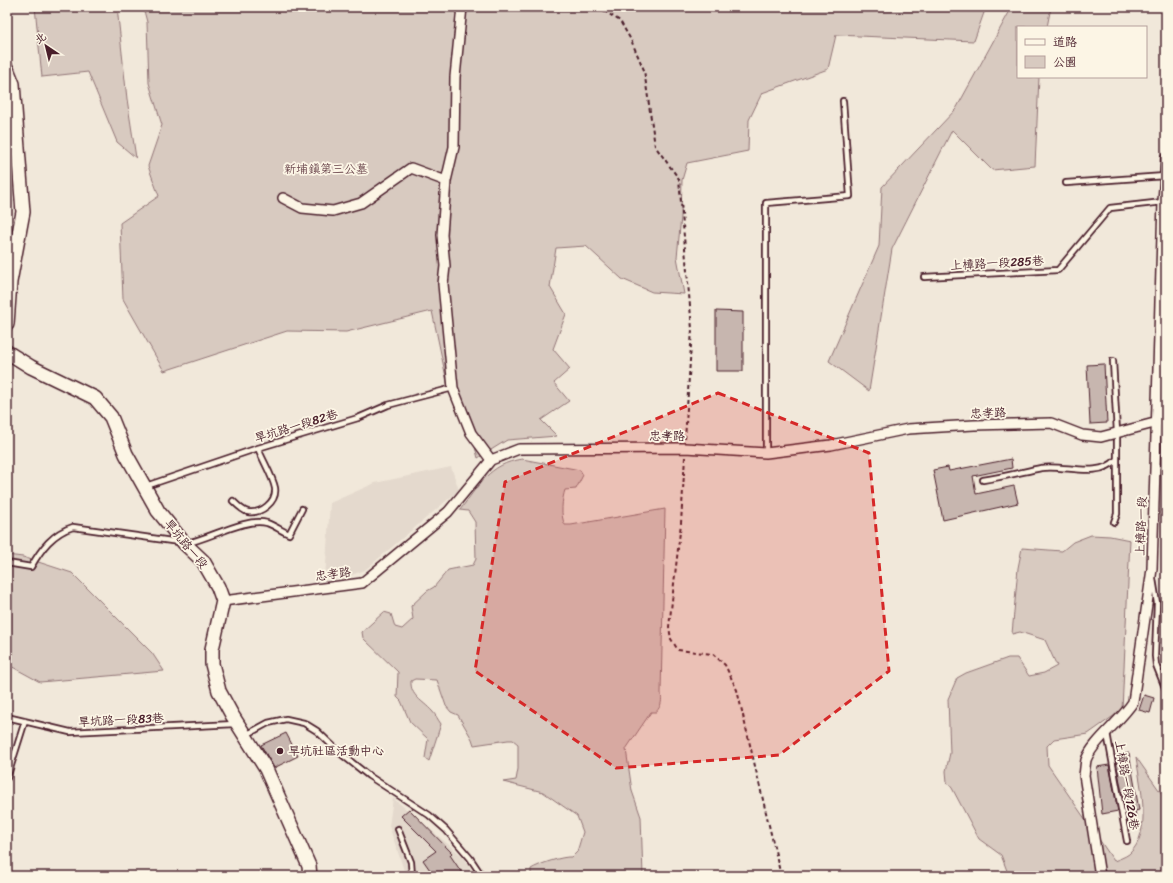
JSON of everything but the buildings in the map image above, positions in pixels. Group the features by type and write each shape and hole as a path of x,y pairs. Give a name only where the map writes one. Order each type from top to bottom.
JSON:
{"street":[{"path":"462,7 455,78 454,147 446,180 442,235 445,266 443,284 453,388 471,433 491,460"},
{"path":"7,69 13,84 23,212 10,282 7,324"},
{"name":"上樟路一段","path":"1100,876 1084,775 1086,759 1093,748 1126,714 1133,702 1152,569 1158,422 1163,202 1166,158"},
{"path":"282,198 302,208 333,211 361,203 411,168 446,180"},
{"name":"旱坑路一段","path":"7,352 31,367 95,398 111,417 126,454 158,511 184,543 203,561 218,586 223,601"},
{"name":"忠孝路","path":"223,601 362,582 448,512 491,460 519,449 685,448 766,453 831,445 908,429 974,425 1051,423 1082,435 1101,437 1158,422"},
{"path":"223,601 212,650 212,664 219,691 237,724 266,769 309,866 310,876"}],"lane":[{"path":"766,453 766,203 850,196 843,101"},
{"path":"1066,183 1165,176"},
{"name":"上樟路一段285巷","path":"924,277 1058,270 1110,208 1163,202"},
{"path":"1113,361 1118,432 1116,460 1117,514 1114,522"},
{"name":"旱坑路一段82巷","path":"144,487 258,448 358,418 388,405 453,388"},
{"path":"233,501 247,512 256,512 268,505 274,498 275,488 258,448"},
{"path":"983,480 1008,477 1043,468 1094,469 1111,465 1116,460"},
{"path":"7,563 31,567 50,540 62,530 73,527 184,543 199,541 239,526 254,523 266,523 289,534 302,509"},
{"path":"1152,569 1157,604 1156,665 1166,690"},
{"name":"旱坑路一段83巷","path":"7,717 70,732 237,724"},
{"path":"245,736 268,723 286,719 304,723 369,776 429,815 441,825 470,858 482,876"},
{"path":"7,778 25,721"},
{"name":"上樟路一段126巷","path":"1107,733 1127,841"},
{"path":"398,829 411,862 412,876"}],"highlighted area":[{"path":"718,393 869,453 889,671 779,755 616,768 475,671 505,482"}],"shaded area":[{"path":"451,467 459,490 365,570 349,576 325,578 330,503 375,483"},
{"path":"393,798 461,855 476,876 406,876 389,826"}],"green space":[{"path":"35,7 117,7 127,99 136,158 117,142 88,72 42,77"},
{"name":"新埔鎮第三公墓","path":"143,7 986,7 974,41 836,35 828,69 762,93 749,120 748,151 687,163 682,180 681,217 677,257 684,294 652,292 622,279 586,246 556,248 550,287 566,314 553,349 570,369 554,383 569,401 541,420 557,436 507,440 478,458 473,440 448,387 432,311 346,332 287,331 164,371 123,299 120,223 159,196 148,166 162,125 149,83 147,22"},
{"path":"1012,7 1051,7 1047,26 1017,26 1017,78 1039,78 1035,166 992,170 952,130 892,249 869,391 829,361 879,246 882,187 956,109"},
{"path":"522,459 580,470 583,475 576,489 565,490 562,503 562,512 565,525 665,509 661,703 656,712 651,712 626,749 632,791 641,817 643,876 531,876 531,869 557,859 572,857 577,852 583,832 577,816 543,792 503,782 516,780 518,769 518,744 513,740 508,740 474,745 458,715 451,712 446,706 437,680 415,679 411,681 413,691 441,724 429,761 425,758 428,739 410,722 401,701 397,697 398,672 363,638 362,632 384,612 391,614 395,627 402,629 413,619 411,606 427,591 434,587 448,570 473,565 476,559 475,522 468,511 460,510 479,484 493,471 501,466"},
{"path":"1091,535 1110,536 1130,540 1122,710 1088,734 1054,739 1047,746 1048,765 1114,861 1129,854 1136,845 1141,834 1143,808 1136,757 1166,800 1166,876 1009,876 1001,855 979,839 952,788 947,782 946,771 950,753 948,699 957,678 966,673 1008,658 1017,658 1029,676 1044,673 1057,666 1045,640 1020,632 1012,634 1018,568 1022,548 1062,551 1073,542"},
{"path":"7,555 23,557 72,573 152,653 164,671 40,682 7,664"}],"place":[{"name":"旱坑社區活動中心","path":"280,751"}]}
